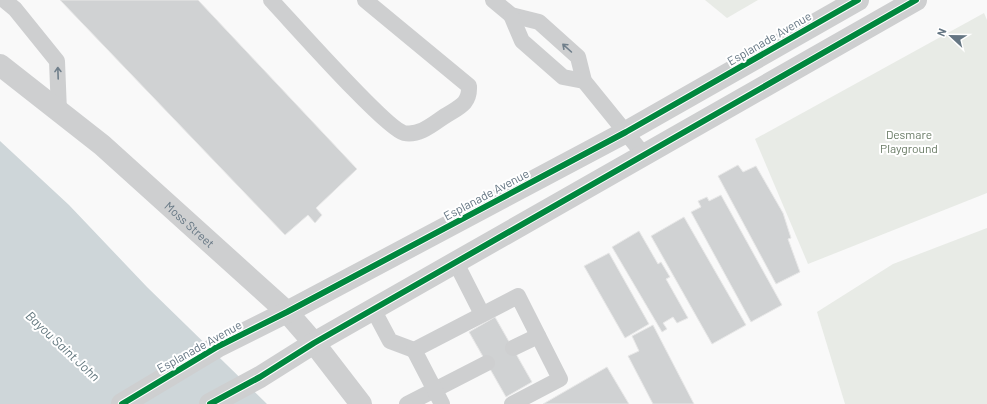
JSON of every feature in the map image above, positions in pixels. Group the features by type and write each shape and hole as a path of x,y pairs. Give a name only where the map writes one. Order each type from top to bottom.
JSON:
{"street":[{"path":"210,404 260,377 314,342 916,0"},
{"path":"853,3 864,30"},
{"name":"Esplanade Avenue","path":"122,404 217,346 287,312 626,132 853,3"},
{"name":"Moss Street","path":"0,64 102,146 287,312 314,342 361,404"}],"lane":[{"path":"4,0 16,9 57,61 59,112"},
{"path":"271,0 335,69 391,125 403,133 418,132 464,105 470,96 469,86 364,0"},
{"path":"503,5 522,41 563,77 584,81"},
{"path":"503,5 539,22 578,57 584,81 644,155"},
{"path":"456,262 482,314"},
{"path":"414,350 518,296 560,379 512,404"},
{"path":"373,309 390,341 414,350 442,404"},
{"path":"513,348 538,336"},
{"path":"406,404 487,363"}],"green space":[{"path":"705,0 758,0 727,18"},
{"name":"Desmare Playground","path":"984,13 987,20 987,193 808,264 755,139"},
{"path":"987,228 987,404 845,404 817,312 893,264"}],"water":[{"name":"Bayou Saint John","path":"0,141 69,205 147,287 267,404 0,404"}],"building":[{"path":"60,0 198,0 357,169 316,208 322,215 315,223 308,215 285,235"},
{"path":"738,165 743,172 756,166 783,213 791,238 788,239 800,272 776,284 718,176"},
{"path":"721,195 782,305 751,322 691,212 701,207 698,201 707,197 709,201"},
{"path":"684,217 746,325 712,344 651,236"},
{"path":"639,231 658,264 661,262 670,277 666,279 688,318 677,323 673,317 663,323 667,329 662,332 612,247"},
{"path":"609,253 649,324 625,338 584,266"},
{"path":"495,317 532,382 506,397 469,332"},
{"path":"653,325 694,404 653,404 628,356 639,351 632,336"},
{"path":"607,367 629,404 543,404"}],"cycle path":[{"path":"122,404 217,347 287,312 626,132 858,0"},
{"path":"210,404 260,377 314,343 916,0"}]}
